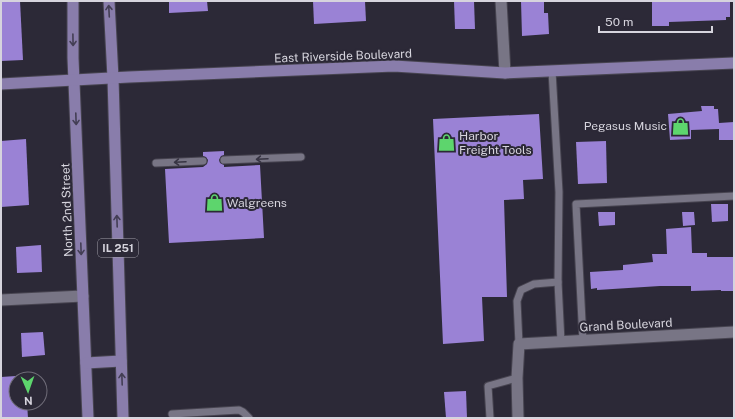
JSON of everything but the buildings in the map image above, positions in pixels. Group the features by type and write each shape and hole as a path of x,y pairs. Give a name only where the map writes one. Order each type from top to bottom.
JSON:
{"main road":[{"name":"North 2nd Street","path":"73,1 74,80 88,418"},
{"name":"IL 251","path":"109,1 113,78 123,418"},
{"name":"East Riverside Boulevard","path":"1,84 394,66 504,73 734,63"},
{"path":"86,363 121,361"}],"street":[{"path":"501,1 504,73"},
{"path":"1,300 83,296"},
{"name":"Grand Boulevard","path":"519,344 734,332"},
{"path":"518,418 517,378 519,344"}],"lane":[{"path":"552,71 560,192 558,282 561,342"},
{"path":"224,160 300,157"},
{"path":"156,163 203,161"},
{"path":"583,340 576,204 734,196"},
{"path":"519,344 517,301 521,290 534,284 558,282"},
{"path":"490,418 488,386 517,378"},
{"path":"172,414 239,410 249,418"}],"place":[{"name":"Pegasus Music","path":"680,126"},
{"name":"Harbor Freight Tools","path":"446,143"},
{"name":"Walgreens","path":"214,203"}]}
